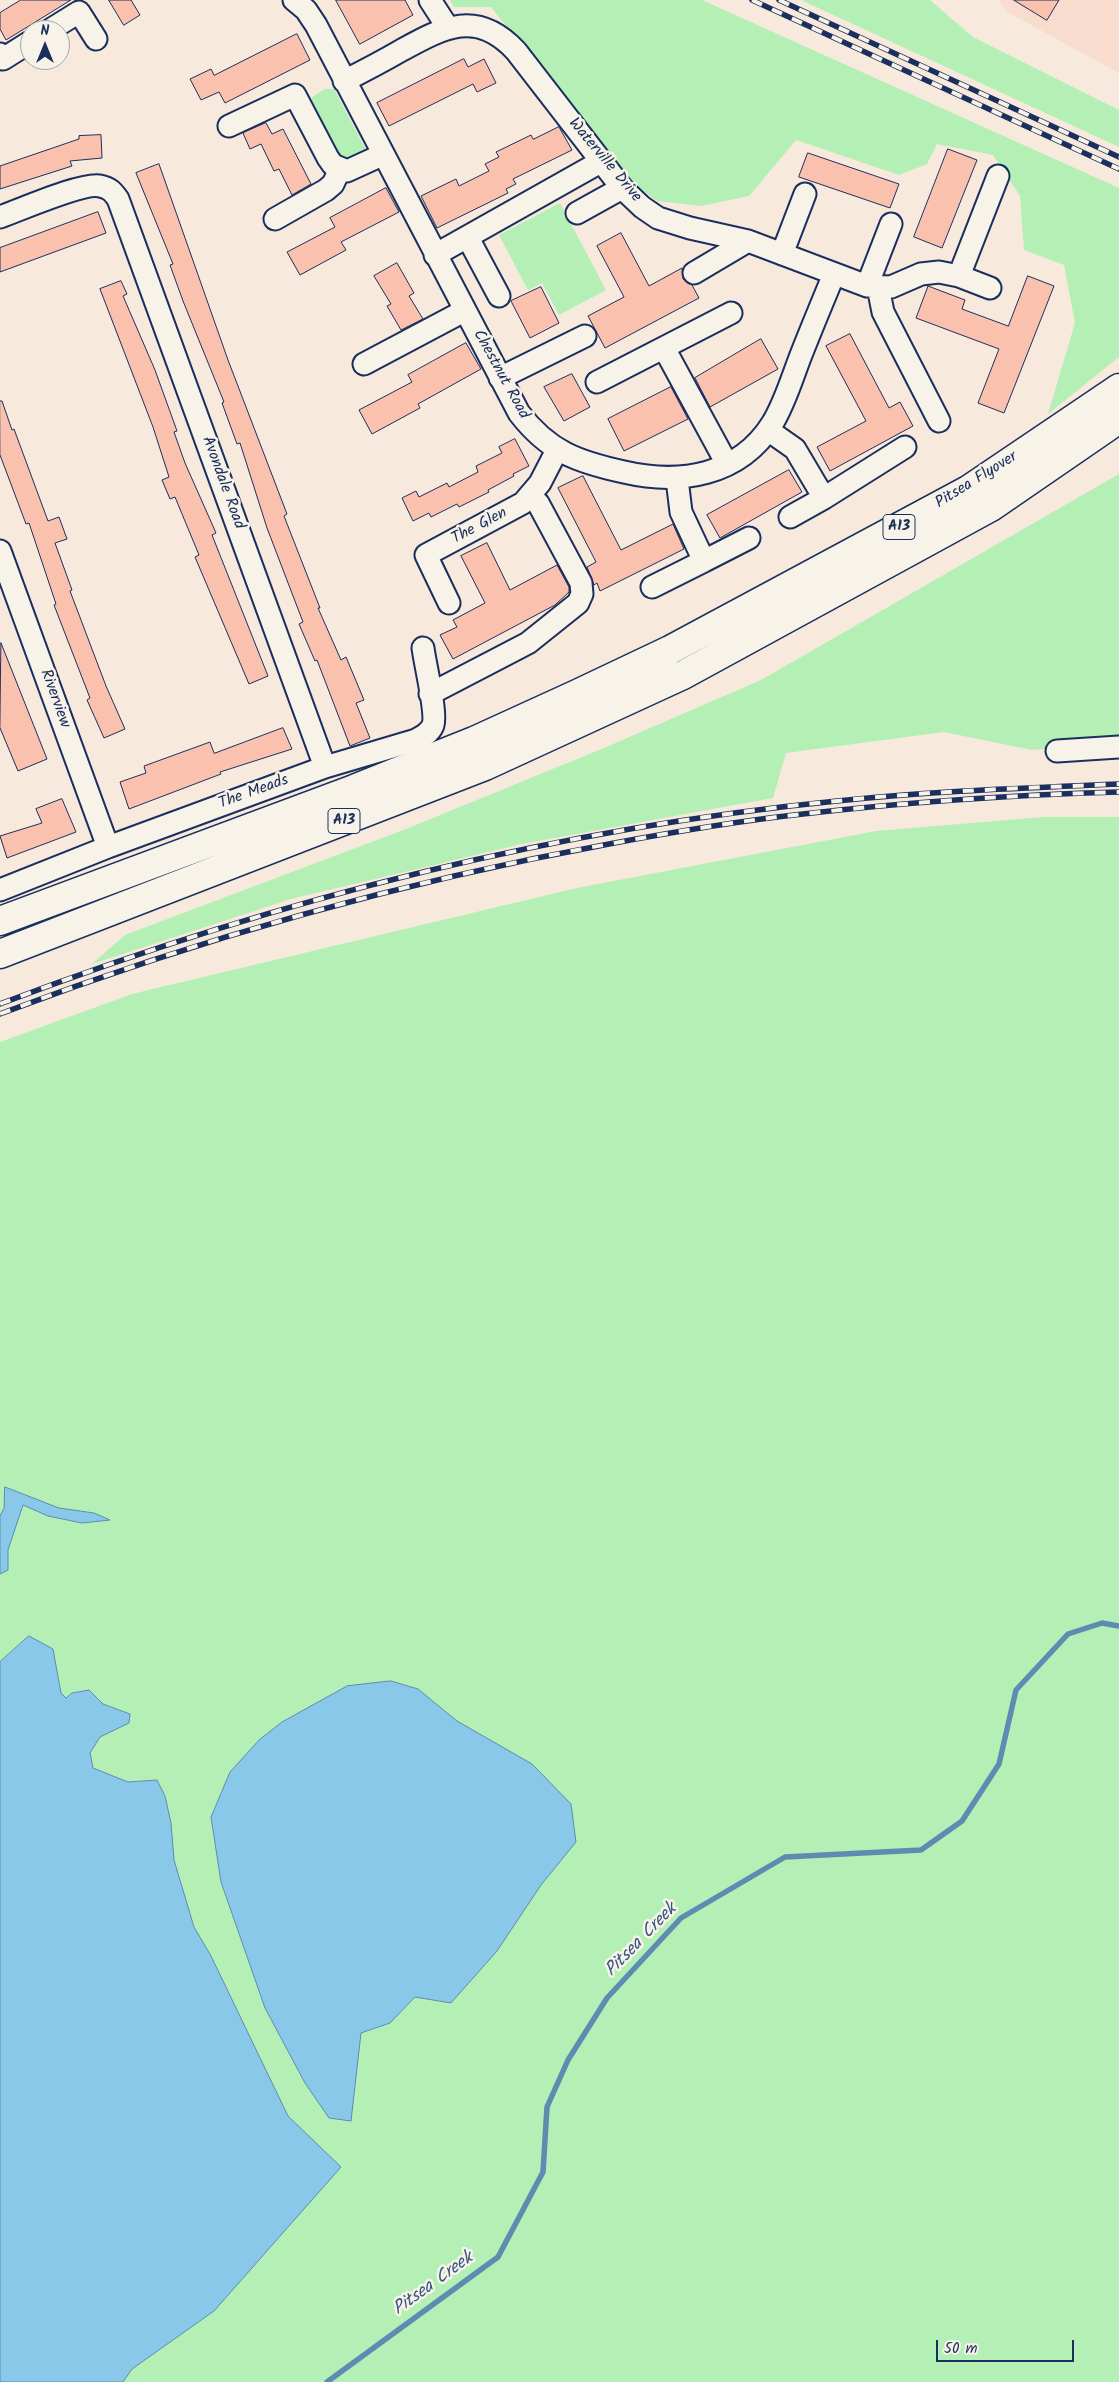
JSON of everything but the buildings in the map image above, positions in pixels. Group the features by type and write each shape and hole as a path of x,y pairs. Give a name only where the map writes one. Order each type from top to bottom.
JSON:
{"highway":[{"name":"Pitsea Flyover","path":"0,921 354,790 474,741 670,650 968,490 1119,388"},
{"name":"Pitsea Flyover","path":"0,954 484,766 683,675 991,507 1119,420"},
{"name":"A13","path":"991,507 1119,431"}],"street":[{"name":"Chestnut Road","path":"294,0 306,10 316,25 382,155 519,413 539,438 574,459 604,468 659,479 677,479 711,472 727,464 755,445 768,430 780,410 834,274"},
{"path":"430,0 448,28"},
{"path":"66,20 79,12 96,39"},
{"name":"Waterville Drive","path":"344,82 431,34 448,28 472,26 496,33 507,41 622,188 642,207 658,218 690,228 748,241 834,274 872,286"},
{"path":"0,54 3,58 20,48"},
{"path":"229,126 302,91 332,165 340,170 354,170 382,155"},
{"path":"435,255 602,161"},
{"path":"275,219 326,190 333,184 340,170"},
{"path":"959,276 998,176"},
{"name":"Avondale Road","path":"0,217 83,187 98,185 111,189 118,199 325,767"},
{"path":"577,214 622,188"},
{"path":"782,254 805,194"},
{"path":"891,224 872,286 883,312 939,421"},
{"path":"468,238 499,296"},
{"path":"694,273 748,241"},
{"path":"872,286 891,287 930,272 939,272 959,276 990,288"},
{"path":"364,364 464,311"},
{"path":"597,382 731,313"},
{"path":"500,378 585,336"},
{"path":"664,348 727,464"},
{"path":"768,430 795,449 824,498"},
{"path":"790,517 905,447"},
{"name":"The Glen","path":"449,603 426,555 523,503 540,483 557,450"},
{"path":"677,479 681,512 704,561"},
{"path":"430,694 528,643 578,603 582,594 581,583 538,502"},
{"path":"652,587 749,538"},
{"name":"Riverview","path":"0,552 108,847"},
{"name":"The Meads","path":"0,890 108,847 325,767 416,740 428,734 433,725 423,648"},
{"path":"1057,751 1119,747"}],"shaded area":[{"path":"998,0 1119,0 1119,73 1007,12"}],"green space":[{"path":"450,0 702,0 1119,188 1119,357 1048,414 1075,323 1064,265 1024,250 1020,196 993,155 937,144 927,164 899,175 796,140 749,196 701,206 657,201 631,182 491,7 454,7"},
{"path":"801,0 930,0 973,37 1119,110 1119,147"},
{"path":"325,89 334,89 365,148 364,155 354,162 336,157 311,103 312,97"},
{"path":"560,203 606,290 559,315 542,283 528,290 499,235"},
{"path":"1119,474 1119,742 1032,750 944,732 786,753 773,798 522,844 291,899 92,964 125,935 406,829 604,748 761,680"},
{"path":"1044,817 1119,817 1119,2382 0,2382 0,1042 132,994 577,888 876,831"}],"water":[{"path":"5,1487 59,1508 94,1513 110,1520 82,1523 48,1516 23,1505 8,1550 8,1570 0,1574 0,1516 4,1508"},
{"path":"29,1636 53,1649 61,1693 66,1698 72,1693 89,1690 103,1704 130,1714 129,1723 100,1737 90,1753 93,1768 128,1782 157,1780 165,1796 171,1823 174,1860 194,1927 211,1956 288,2116 341,2167 214,2311 132,2369 123,2382 0,2382 0,1662"},
{"path":"391,1681 418,1689 457,1721 532,1764 571,1804 576,1842 541,1885 497,1951 451,2003 415,1997 390,2023 361,2033 351,2121 329,2118 305,2083 265,2008 221,1882 211,1817 230,1772 259,1740 282,1722 347,1686"}],"waterway":[{"name":"Pitsea Creek","path":"327,2382 498,2257 543,2172 547,2107 568,2060 607,1998 681,1918 785,1857 921,1850 962,1821 999,1764 1016,1690 1068,1634 1102,1623 1119,1626"}],"railway":[{"path":"752,0 1119,169"},
{"path":"779,0 1119,157"},
{"path":"0,1004 101,967 204,933 308,902 412,875 517,851 623,830 837,801 943,792 1119,784"},
{"path":"0,1014 149,961 225,937 377,895 531,859 681,831 803,814 961,800 1119,792"}]}
